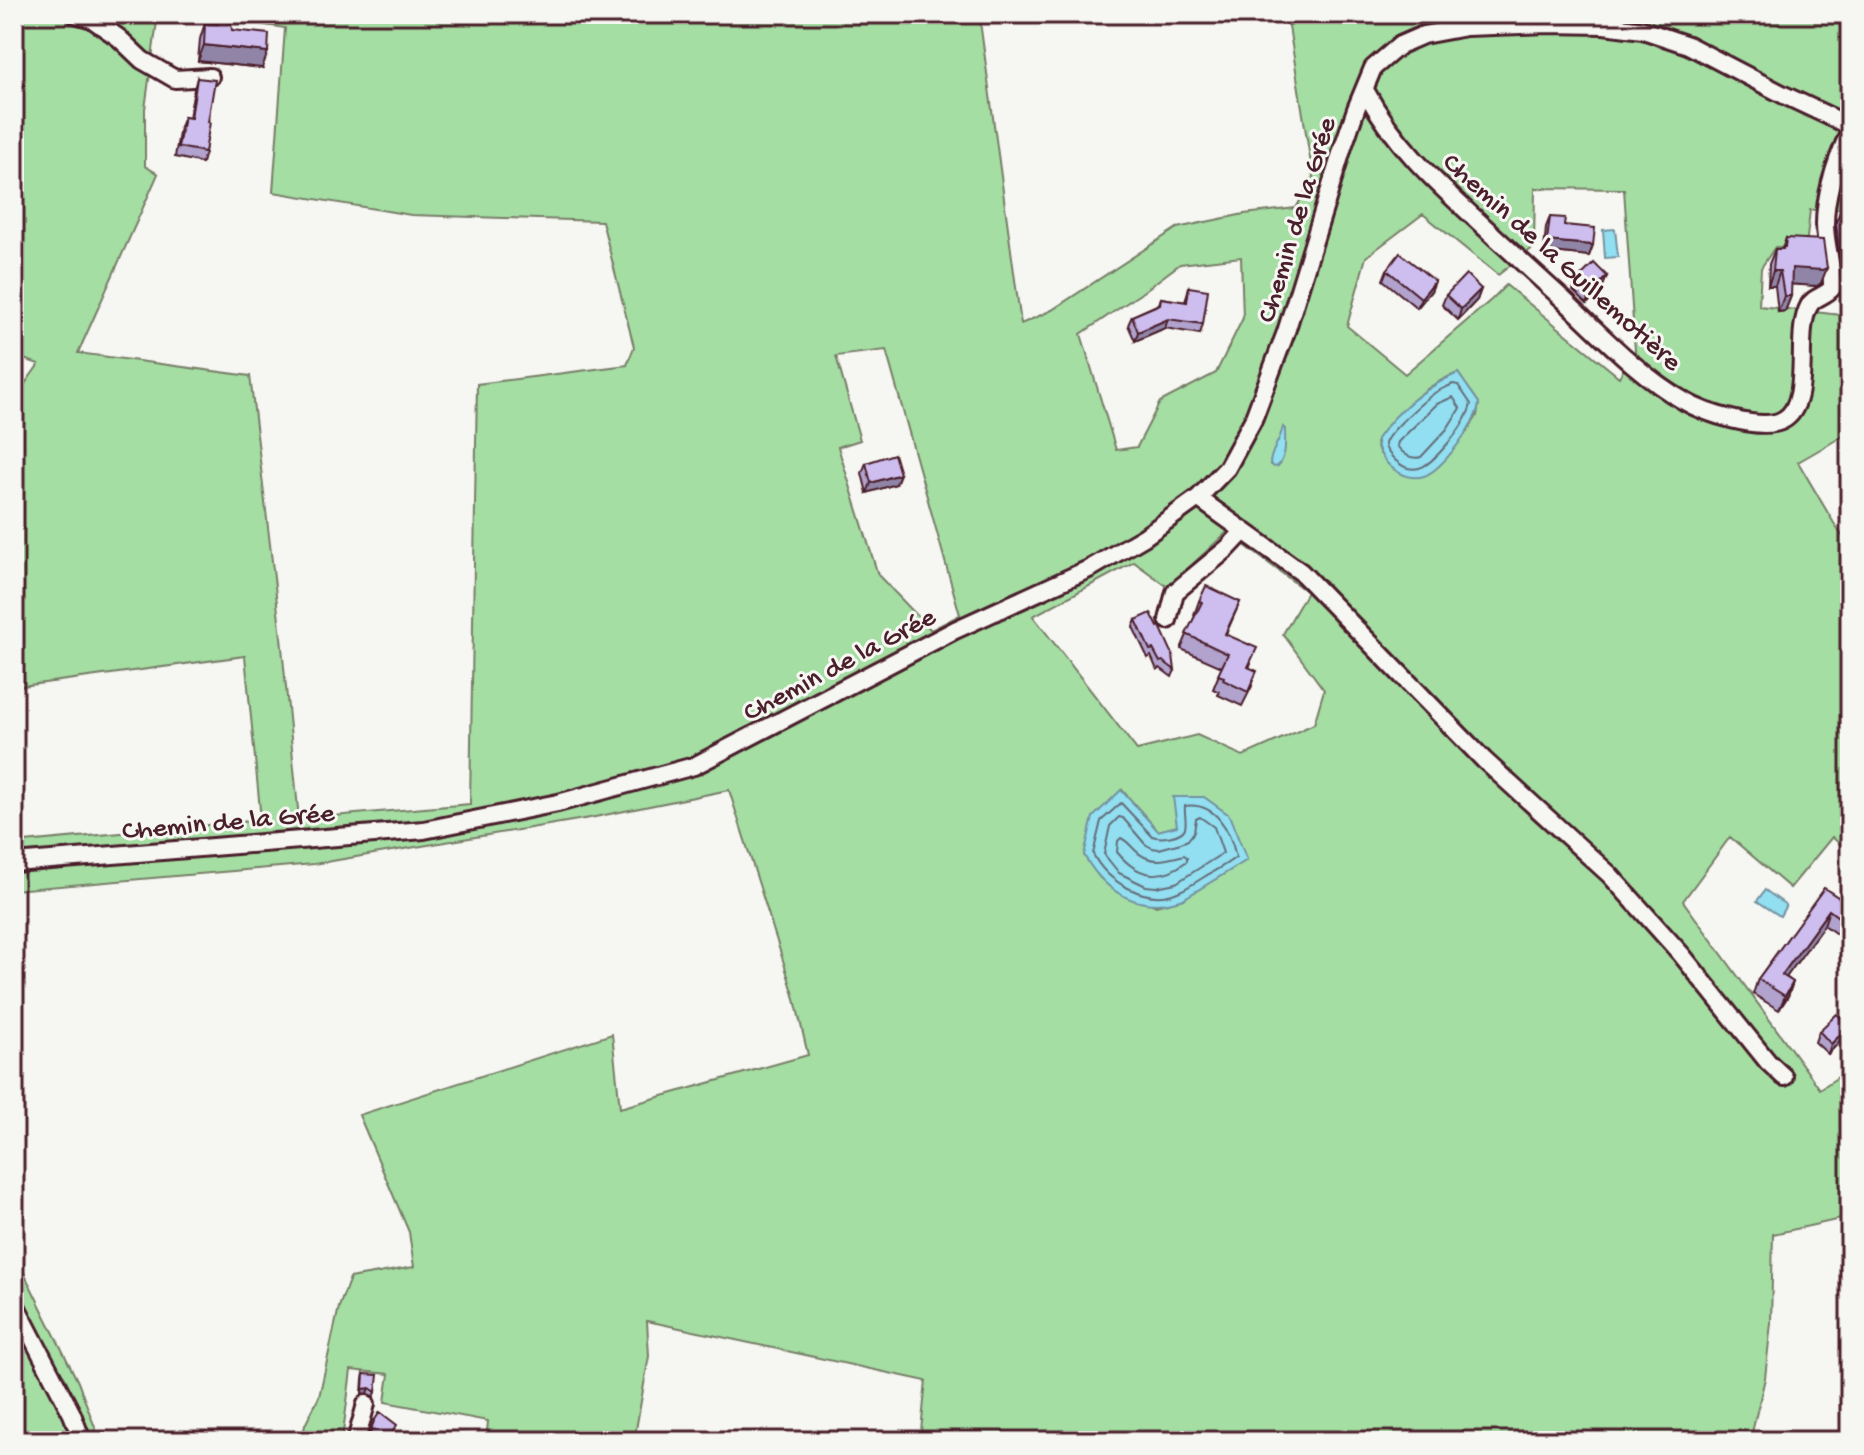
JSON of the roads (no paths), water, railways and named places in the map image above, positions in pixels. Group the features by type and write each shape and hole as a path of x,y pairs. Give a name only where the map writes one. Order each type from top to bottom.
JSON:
{"street":[{"path":"75,14 92,19 119,38 142,60 175,79 210,77"},
{"name":"Chemin de la Grée","path":"14,863 424,830 558,803 694,766 955,630 1091,568 1144,537 1198,498 1227,468 1253,420 1286,332 1343,147 1373,68 1400,45 1423,35 1466,27 1549,24 1643,30 1688,45 1850,128"},
{"name":"Chemin de la Guillemotière","path":"1365,90 1402,147 1448,194 1639,369 1683,401 1701,409 1761,424 1785,419 1793,411 1801,387 1803,326 1808,309 1812,301 1832,288 1825,226 1826,206 1838,156 1850,128"},
{"path":"1198,498 1301,572 1484,760 1610,875 1784,1077"},
{"path":"1168,620 1175,592 1243,532"},
{"path":"14,1302 72,1414 82,1441"},
{"path":"356,1441 366,1404"}],"water":[{"path":"1615,229 1618,257 1605,258 1603,230"},
{"path":"1458,373 1479,403 1466,433 1440,465 1424,476 1408,476 1392,468 1381,455 1377,439 1413,400"},
{"path":"1283,427 1284,453 1281,462 1274,467 1270,460"},
{"path":"1121,790 1158,831 1177,826 1173,797 1204,797 1229,815 1247,860 1183,899 1152,904 1125,897 1102,880 1084,855 1093,817"},
{"path":"1765,890 1786,905 1780,916 1757,901"}]}
